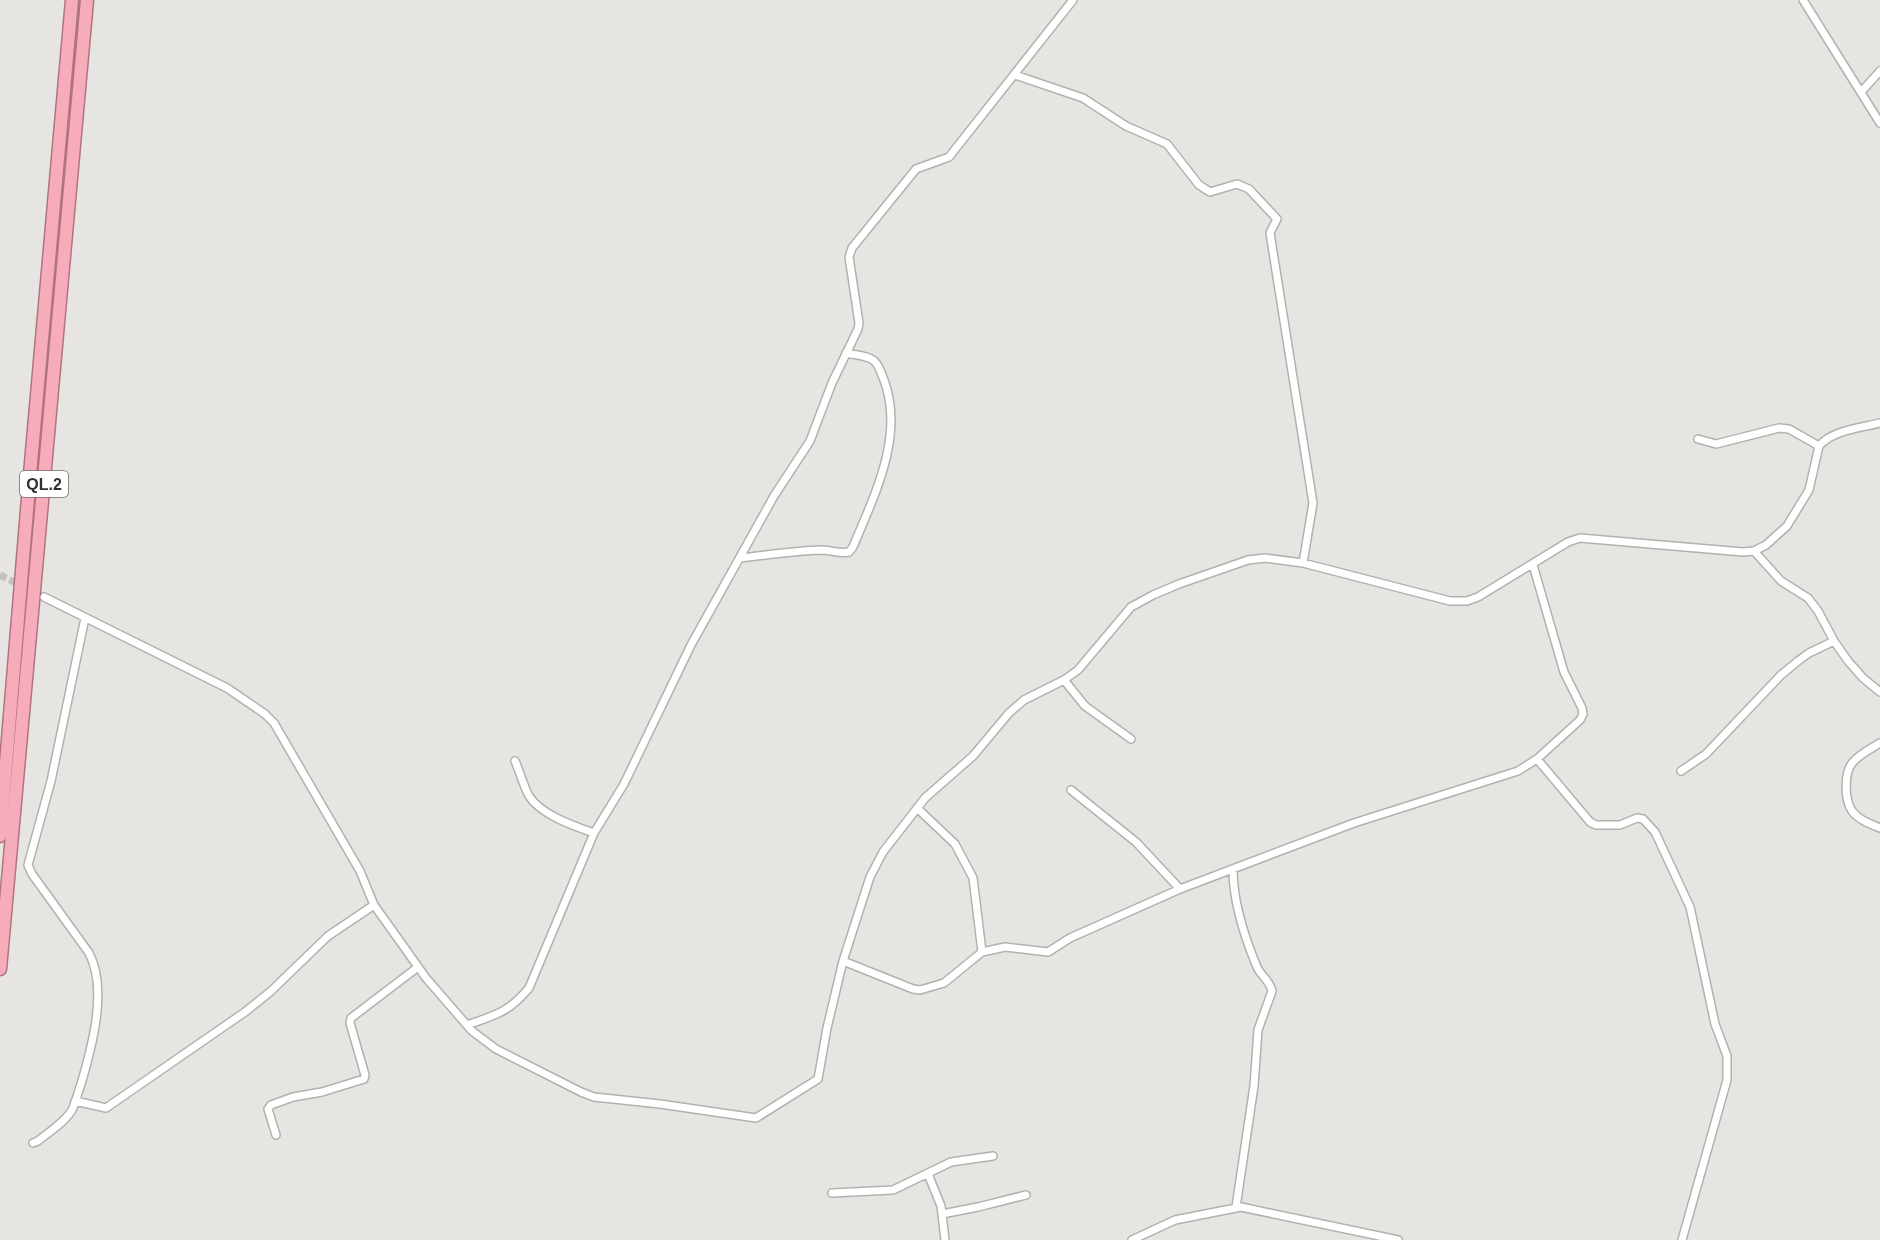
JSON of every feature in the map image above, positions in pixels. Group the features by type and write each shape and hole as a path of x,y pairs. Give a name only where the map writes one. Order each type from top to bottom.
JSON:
{"highway":[{"name":"QL.2","path":"0,836 72,0"},
{"name":"QL.2","path":"0,969 87,0"}],"street":[{"path":"467,1025 508,1010 530,988 594,833 618,794 684,659 774,496 810,441 846,353 856,335 859,323 849,257 852,248 916,169 949,157 1073,0"},
{"path":"1803,0 1880,123"},
{"path":"1862,92 1880,71"},
{"path":"1015,75 1083,98 1126,126 1167,144 1206,191 1210,192 1237,184 1250,189 1277,219 1270,233 1313,503 1303,563"},
{"path":"741,558 826,550 844,553 849,552 853,547 882,471 891,432 892,415 887,388 878,366 870,358 846,353"},
{"path":"44,597 227,688 265,714 274,723 360,871 374,905 418,967 467,1025 483,1040 496,1049 587,1095 756,1118 819,1079 827,1028 843,961 870,877 879,859 929,793 973,756 1016,706 1064,680 1084,663 1131,607 1153,595 1248,560 1265,558 1303,563 1450,601 1467,601 1533,565 1568,542 1580,538 1743,552 1754,551 1766,545 1787,526 1809,490 1819,446 1838,433 1880,423"},
{"path":"1698,439 1716,444 1779,428 1789,429 1819,446"},
{"path":"1754,551 1781,580 1808,598 1818,611 1834,641 1863,678 1880,692"},
{"path":"843,961 920,990 944,983 982,952 1005,947 1048,952 1070,938 1180,889 1354,823 1518,771 1537,759 1580,720 1583,714 1564,672 1533,565"},
{"path":"33,1143 67,1116 75,1101 95,1032 97,980 95,965 28,865 51,782 85,618"},
{"path":"1681,771 1706,754 1781,675 1809,653 1834,641"},
{"path":"1064,680 1085,706 1131,739"},
{"path":"1880,743 1854,761 1847,775 1847,783 1848,798 1854,813 1865,822 1880,828"},
{"path":"1537,759 1590,822 1596,825 1620,825 1637,818 1643,819 1655,832 1690,907 1715,1024 1728,1065 1727,1080 1682,1240"},
{"path":"515,761 534,802 568,823 594,833"},
{"path":"1071,789 1136,842 1180,889"},
{"path":"917,808 955,844 973,878 982,952"},
{"path":"1233,869 1234,892 1242,924 1258,968 1272,991 1258,1030 1254,1086 1236,1208"},
{"path":"75,1101 103,1108 110,1106 245,1012 270,992 328,936 374,905"},
{"path":"276,1135 268,1109 270,1105 364,1079 365,1075 350,1023 351,1018 418,967"},
{"path":"832,1193 893,1190 951,1162 993,1156"},
{"path":"928,1174 941,1206 945,1240"},
{"path":"942,1214 1026,1195"},
{"path":"1132,1240 1175,1220 1241,1207 1398,1240"}],"tunnel":[{"path":"0,575 44,597"}]}
